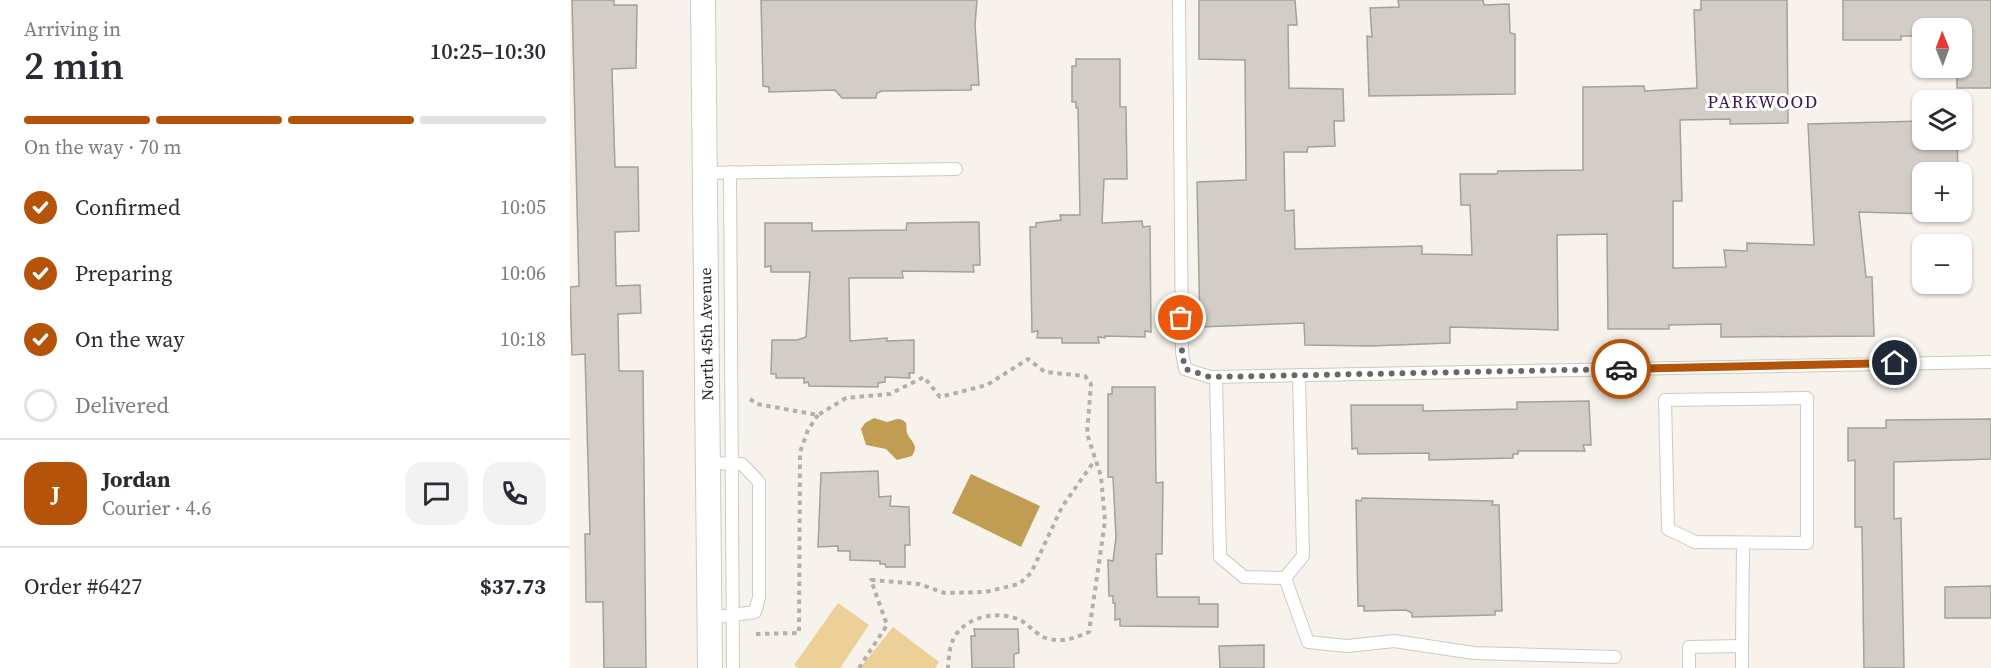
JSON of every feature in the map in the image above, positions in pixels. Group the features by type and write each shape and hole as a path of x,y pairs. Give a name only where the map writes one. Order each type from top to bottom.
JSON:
{"street":[{"name":"North 45th Avenue","path":"703,0 704,172 720,464 722,616 710,668"}],"lane":[{"path":"1179,0 1182,352 1185,369 1216,377 1991,362"},
{"path":"704,172 956,169"},
{"path":"730,172 730,385 720,464 742,464 759,482 759,597 755,612 722,616 733,634 733,668"},
{"path":"1285,578 1303,556 1299,375"},
{"path":"1216,377 1220,557 1244,578 1285,578"},
{"path":"1807,398 1807,543 1743,543 1695,542 1668,529 1665,400 1807,398"},
{"path":"1742,668 1743,543"},
{"path":"1285,578 1308,642 1347,646 1394,641 1474,653 1615,657"},
{"path":"1689,668 1689,647 1742,646"}],"path":[{"path":"733,634 799,633 800,452 808,430 818,415 846,398 890,394 924,377 940,397 987,385 1028,359 1045,372 1085,376 1090,384 1087,434 1101,476 1105,520 1089,632 1067,641 1046,639 1020,621 999,614 975,620 956,634 951,645 948,668"},
{"path":"730,385 757,404 818,415"},
{"path":"859,668 887,625 871,580 919,584 945,593 985,592 1020,584 1030,573 1062,507 1095,459"}],"shaded area":[{"path":"874,418 887,422 899,419 906,423 907,433 915,447 912,456 897,460 886,449 866,445 861,429 865,423"},
{"path":"971,474 1040,506 1021,547 952,513"},
{"path":"838,603 869,625 840,668 798,668 794,665"},
{"path":"893,627 939,662 935,668 860,668"}],"building":[{"path":"572,0 614,0 614,5 637,5 636,68 612,69 615,167 638,167 639,231 615,232 616,286 640,285 641,313 618,314 619,371 643,371 646,668 604,668 603,602 586,602 585,534 590,534 585,354 572,355 570,287 579,286"},
{"path":"761,0 977,0 975,25 979,85 971,85 971,90 882,91 877,93 876,98 842,98 835,90 769,92 769,87 763,86"},
{"path":"1199,0 1295,0 1297,25 1288,25 1289,88 1343,89 1344,121 1334,121 1335,146 1308,147 1307,152 1284,152 1285,211 1294,210 1295,249 1422,246 1422,254 1472,255 1470,205 1461,205 1460,174 1583,170 1583,87 1644,86 1645,91 1697,88 1694,10 1701,10 1701,0 1787,0 1788,123 1730,124 1730,119 1680,120 1682,201 1673,201 1673,268 1726,267 1724,250 1747,251 1747,243 1814,245 1808,124 1912,121 1912,150 1957,150 1958,162 1912,162 1912,214 1859,212 1866,277 1872,277 1874,336 1721,337 1721,324 1669,325 1669,329 1608,329 1607,234 1557,235 1558,330 1450,327 1450,343 1370,346 1305,345 1304,323 1200,327 1197,182 1246,180 1245,60 1199,59"},
{"path":"1398,0 1483,0 1484,5 1509,4 1510,33 1515,34 1515,94 1369,96 1367,36 1372,37 1370,8 1399,7"},
{"path":"1843,0 1991,0 1991,88 1957,88 1957,78 1972,78 1972,18 1912,18 1912,36 1901,36 1901,40 1843,40"},
{"path":"1076,59 1120,59 1120,107 1126,107 1127,179 1104,179 1102,223 1142,221 1143,227 1150,226 1151,332 1145,331 1145,337 1105,336 1105,338 1098,337 1099,343 1062,343 1062,338 1037,338 1038,331 1032,332 1030,227 1036,227 1036,223 1061,220 1060,215 1080,215 1078,108 1076,108 1076,102 1072,102 1072,66 1076,66"},
{"path":"979,222 980,265 973,265 974,272 902,271 903,278 849,278 850,341 887,338 887,341 914,340 914,373 909,373 910,378 885,377 885,382 878,383 878,387 809,386 808,382 804,383 804,378 776,378 776,374 771,374 772,340 797,340 806,337 810,272 771,272 771,266 765,267 765,223 812,223 812,231 906,230 907,223"},
{"path":"1112,387 1155,387 1156,483 1163,482 1162,554 1156,554 1157,597 1199,597 1199,604 1218,604 1218,627 1120,626 1120,619 1115,620 1115,603 1113,603 1113,596 1109,596 1108,560 1113,561 1116,537 1113,477 1108,477 1108,394 1112,394"},
{"path":"1589,401 1591,445 1583,445 1585,451 1518,451 1518,454 1513,454 1513,458 1429,460 1429,453 1358,454 1357,448 1352,449 1351,405 1423,405 1423,411 1517,409 1517,402"},
{"path":"1991,419 1991,459 1894,462 1894,519 1901,518 1904,668 1864,668 1862,527 1855,527 1855,460 1848,461 1848,428 1886,428 1886,420"},
{"path":"878,471 879,497 891,496 890,506 909,507 910,545 905,545 905,567 886,567 885,564 880,564 880,561 850,560 850,551 838,551 838,546 818,547 821,473"},
{"path":"1362,498 1493,501 1492,505 1499,505 1502,611 1495,611 1495,615 1412,617 1412,613 1406,610 1364,611 1364,606 1358,606 1356,500 1361,501"},
{"path":"1991,586 1991,618 1945,618 1945,587"},
{"path":"974,629 1018,629 1019,653 1014,654 1014,668 972,668 971,636 975,636"},
{"path":"1264,645 1264,668 1220,668 1219,646"}],"way so far":[{"path":"1181,318 1185,369 1210,377 1621,369"}],"district":[{"name":"PARKWOOD","path":"1763,102"}],"route":[{"path":"1621,369 1895,363"}]}
